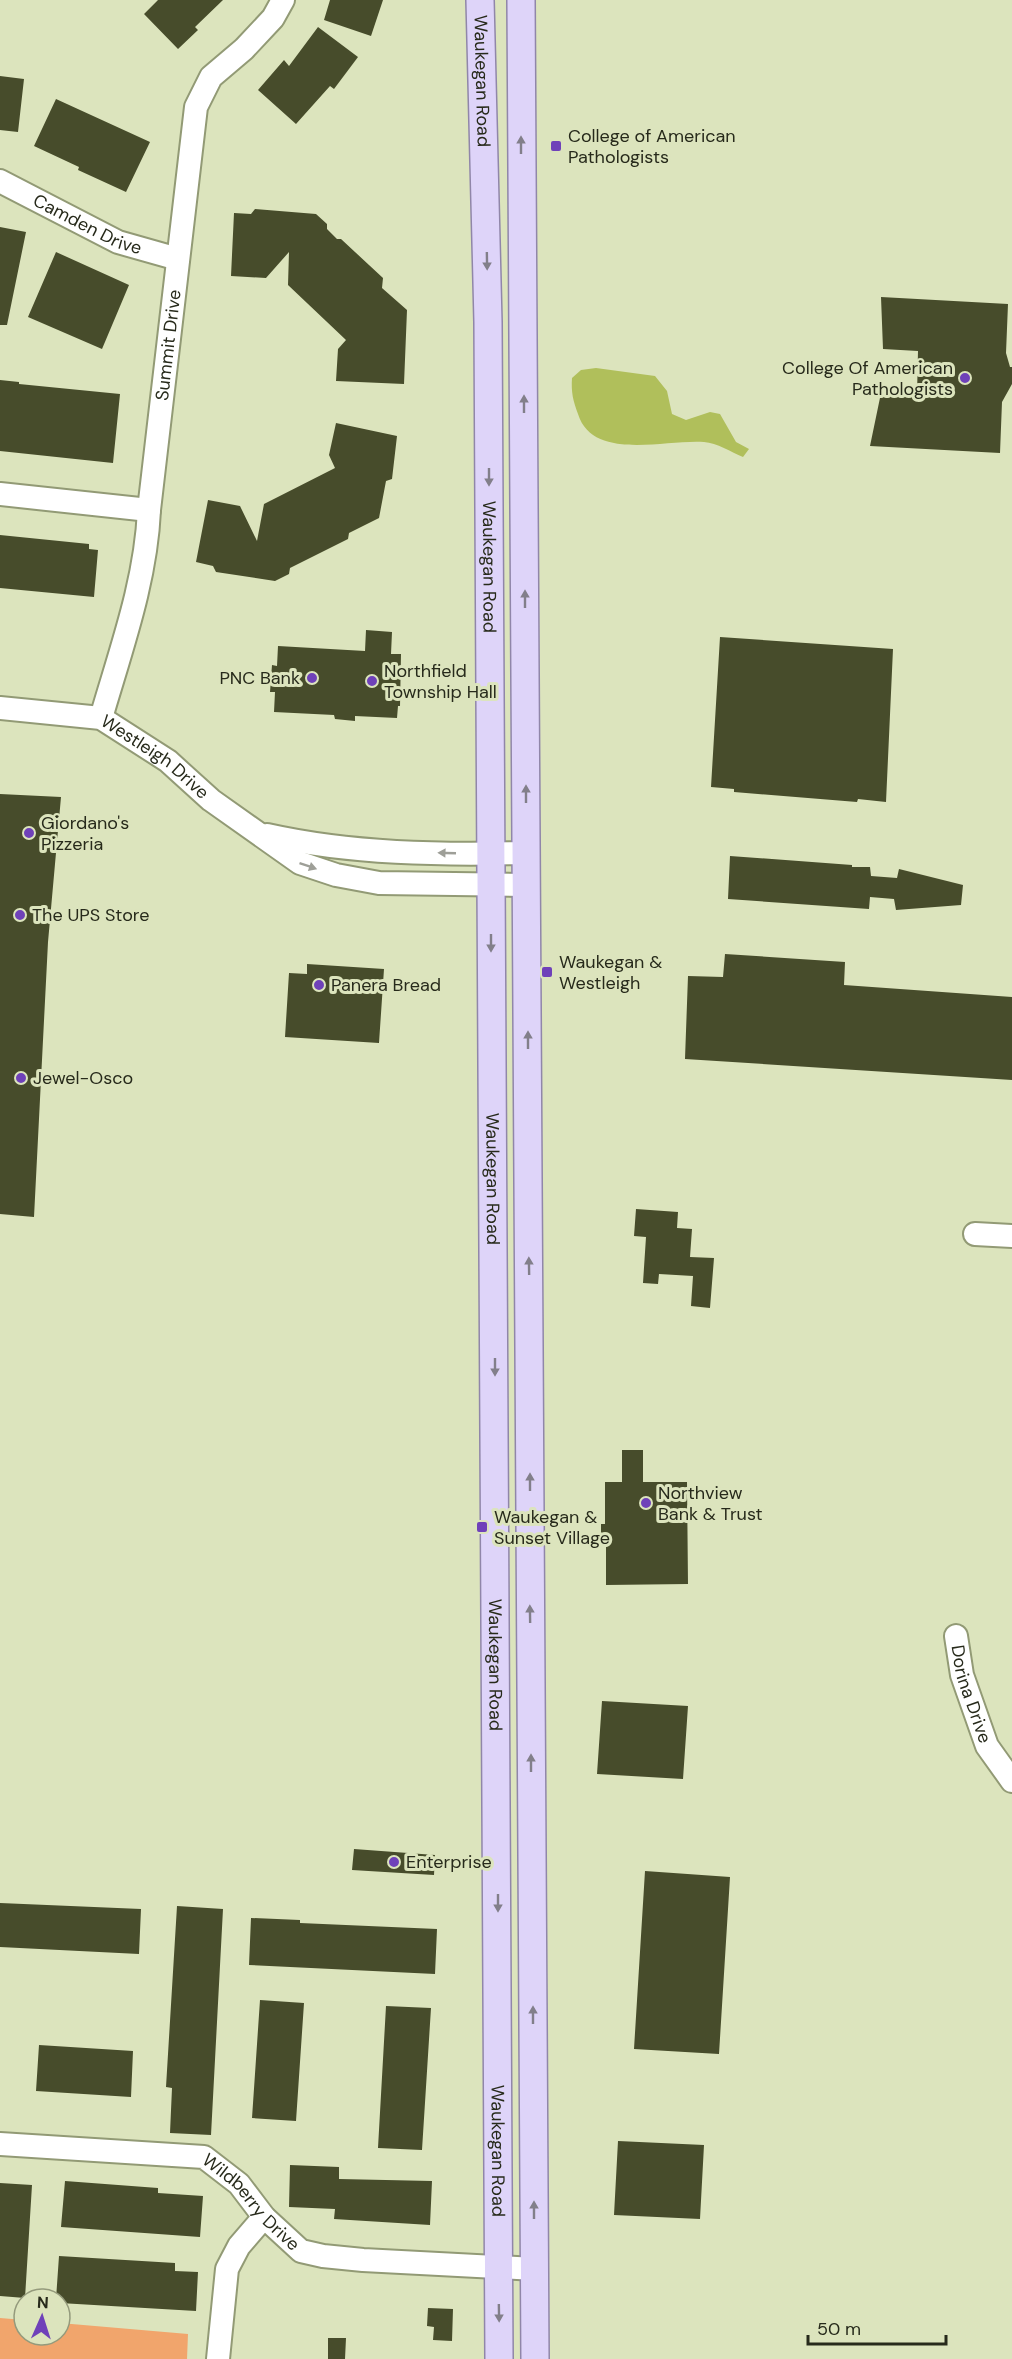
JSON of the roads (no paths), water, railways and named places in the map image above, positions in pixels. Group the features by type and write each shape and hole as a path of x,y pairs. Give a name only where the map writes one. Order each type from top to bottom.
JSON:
{"main road":[{"name":"Waukegan Road","path":"480,0 488,322 499,2359"},
{"name":"Waukegan Road","path":"521,0 535,2359"},
{"path":"494,1309 529,1309"}],"street":[{"name":"Summit Drive","path":"101,718 137,597 148,543 149,510 196,107 211,77 244,49 273,18 283,0"},
{"name":"Camden Drive","path":"0,181 118,242 178,259"},
{"path":"0,494 149,510"},
{"name":"Westleigh Drive","path":"0,708 101,718 168,761 211,800 300,863 336,875 379,883 527,885"},
{"name":"Westleigh Drive","path":"260,834 305,844 369,851 526,853"},
{"path":"975,1234 1012,1236"},
{"name":"Dorina Drive","path":"956,1636 962,1675 987,1746 1012,1781"},
{"name":"Wildberry Drive","path":"0,2144 204,2157 239,2184 264,2217 301,2251 323,2256 535,2269"},
{"path":"218,2359 227,2269 239,2246 264,2217"}],"place":[{"name":"College of American Pathologists","path":"556,146"},
{"name":"College Of American Pathologists","path":"965,378"},
{"name":"PNC Bank","path":"312,678"},
{"name":"Northfield Township Hall","path":"372,681"},
{"name":"Giordano's Pizzeria","path":"29,833"},
{"name":"The UPS Store","path":"20,915"},
{"name":"Waukegan & Westleigh","path":"547,972"},
{"name":"Panera Bread","path":"319,985"},
{"name":"Jewel-Osco","path":"21,1078"},
{"name":"Northview Bank & Trust","path":"646,1503"},
{"name":"Waukegan & Sunset Village","path":"482,1527"},
{"name":"Enterprise","path":"394,1862"}]}
